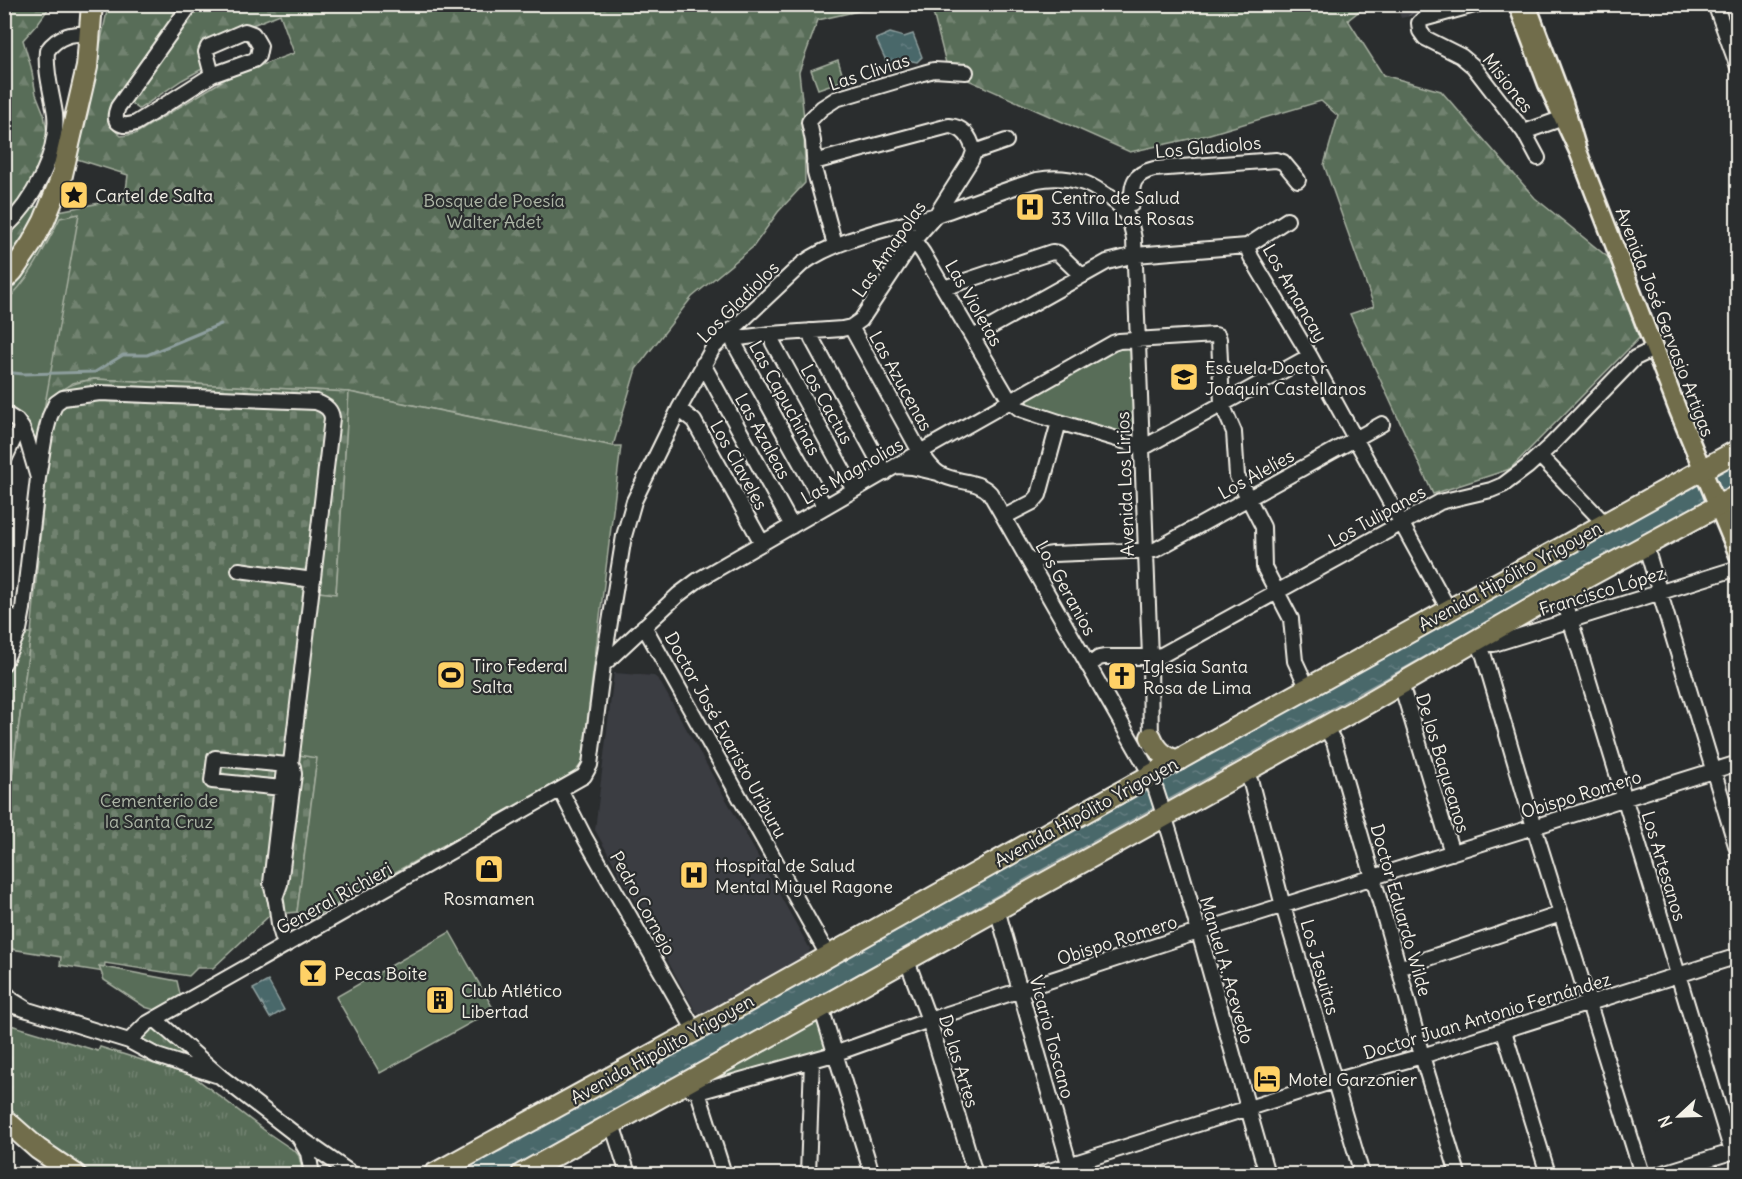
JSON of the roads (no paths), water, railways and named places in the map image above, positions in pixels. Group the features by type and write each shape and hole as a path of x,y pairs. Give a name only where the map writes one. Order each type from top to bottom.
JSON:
{"highway":[{"path":"4,280 32,243 44,221 61,178 85,76 92,4"},
{"path":"90,34 100,4"},
{"name":"Avenida Hipólito Yrigoyen","path":"434,1174 829,957 1151,775 1737,450"},
{"path":"522,1174 612,1124 689,1089 821,1007 906,958 1737,495"},
{"path":"1151,737 1155,746 1165,755 1170,759 1179,760"},
{"path":"4,1119 27,1140 75,1174"}],"main road":[{"name":"Avenida José Gervasio Artigas","path":"1516,4 1527,34 1565,117"},
{"name":"Avenida José Gervasio Artigas","path":"1527,4 1565,117 1701,469 1737,555"}],"street":[{"path":"191,4 118,107 115,115 117,120 123,126 136,123 212,75"},
{"name":"Misiones","path":"1478,4 1423,19 1419,23 1422,35 1467,60 1524,132 1538,158"},
{"path":"1715,4 1737,66"},
{"path":"4,229 17,217 30,199 40,180 54,138 55,116 47,51 57,40 65,36 76,33 90,34"},
{"name":"Las Clivias","path":"835,245 814,162 809,122 813,116 837,99 934,70 966,72"},
{"path":"1524,132 1565,117"},
{"path":"814,162 949,126 956,127 968,137 974,152 1006,141"},
{"name":"Las Amapolas","path":"851,327 861,320 914,240 936,215 972,160 974,152"},
{"name":"Los Gladiolos","path":"1133,230 1131,189 1136,177 1154,169 1276,159 1284,162 1298,180"},
{"name":"Los Gladiolos","path":"561,791 588,771 627,523 634,501 679,409 713,348 729,337 802,264 835,245 936,215 1046,178 1084,183 1111,199"},
{"path":"953,189 957,199 965,205"},
{"path":"1111,199 1123,201 1131,198"},
{"name":"Avenida Los Lirios","path":"1111,199 1126,213 1133,230 1135,255 1150,657 1151,775"},
{"path":"973,337 1107,262 1135,255 1247,246 1287,220"},
{"name":"Las Violetas","path":"903,225 923,253 1010,401"},
{"name":"Los Amancay","path":"1247,246 1251,257 1310,356 1449,610"},
{"path":"944,288 1052,252 1058,253 1082,276"},
{"path":"729,337 851,327"},
{"name":"Las Azucenas","path":"851,327 920,452"},
{"path":"810,331 812,339 890,469 912,466 941,474"},
{"name":"Los Cactus","path":"771,334 773,343 854,490"},
{"name":"Las Magnolias","path":"603,665 693,584 1113,343 1218,336 1222,404"},
{"name":"Las Capuchinas","path":"729,337 825,507"},
{"name":"Los Tulipanes","path":"1088,666 1104,657 1162,655 1440,502 1498,488 1540,456 1635,358 1654,349"},
{"path":"1010,401 1020,409 1141,445 1151,443 1310,356"},
{"name":"Las Azaleas","path":"703,364 792,526"},
{"path":"4,663 21,621 38,478 45,435 56,403 63,398 100,393 291,400 322,404 332,413 289,764 284,770 271,883 277,918 286,945"},
{"path":"1222,404 1234,432 1237,476 1263,527 1264,567 1291,619 1295,661 1308,689"},
{"name":"Los Claveles","path":"679,409 694,421 762,543"},
{"path":"4,413 17,421 22,428 38,478"},
{"path":"1004,516 1036,500 1039,495 1059,422"},
{"name":"Los Alelíes","path":"1032,563 1046,555 1053,554 1155,550 1382,424"},
{"path":"4,460 22,428"},
{"name":"Los Geranios","path":"920,452 928,463 941,474 986,488 1032,563 1151,775"},
{"path":"1540,456 1605,524"},
{"path":"1646,547 1737,852"},
{"name":"Francisco López","path":"1477,641 1494,644 1737,568"},
{"path":"239,570 312,580"},
{"name":"Los Artesanos","path":"1560,592 1678,975 1735,1151"},
{"path":"4,613 21,621"},
{"name":"Doctor José Evaristo Uriburu","path":"644,626 829,957"},
{"path":"1477,641 1484,656 1534,827 1642,1174"},
{"name":"De los Baqueanos","path":"1401,684 1452,852"},
{"name":"Doctor Eduardo Wilde","path":"1325,726 1334,742 1422,1056 1458,1174"},
{"path":"275,898 280,884 293,767 289,764 215,758 212,781 282,788"},
{"name":"Obispo Romero","path":"689,1089 812,1061 928,1020 1198,932 1374,879 1452,852 1737,763"},
{"name":"Los Jesuitas","path":"1245,770 1251,783 1283,906 1362,1174"},
{"name":"Manuel A. Acevedo","path":"1151,775 1267,1174"},
{"name":"General Richieri","path":"129,1041 146,1024 561,791"},
{"name":"Pedro Cornejo","path":"561,791 585,838 695,1031"},
{"name":"Vicario Toscano","path":"997,909 1070,1170"},
{"path":"1399,968 1561,914"},
{"name":"Doctor Juan Antonio Fernández","path":"1040,1174 1070,1170 1334,1081 1504,1031 1737,957"},
{"name":"De las Artes","path":"906,958 928,1020 975,1174"},
{"path":"4,991 12,1000 28,1010"},
{"path":"4,1003 129,1041 157,1056 221,1077"},
{"path":"821,1007 872,1174"},
{"path":"156,1020 221,1077 299,1137 352,1174"},
{"path":"1504,1031 1548,1174"},
{"path":"808,1174 812,1061"},
{"path":"689,1089 724,1174"},
{"path":"612,1124 628,1174"},
{"path":"299,1137 308,1153 312,1174"},
{"path":"1660,1174 1735,1151"}],"water":[{"path":"890,33 904,37 913,34 922,57 917,62 902,59 888,65 876,39"},
{"path":"1737,459 1737,482 1033,875 504,1174 454,1174 1165,780"},
{"path":"268,981 284,1010 270,1018 253,989"}],"waterway":[{"path":"4,372 23,374 95,372 123,355 147,355 221,324"}],"place":[{"name":"Cartel de Salta","path":"74,195"},
{"name":"Centro de Salud 33 Villa Las Rosas","path":"1030,207"},
{"name":"Escuela Doctor Joaquín Castellanos","path":"1184,377"},
{"name":"Tiro Federal Salta","path":"451,675"},
{"name":"Iglesia Santa Rosa de Lima","path":"1122,676"},
{"name":"Rosmamen","path":"489,869"},
{"name":"Hospital de Salud Mental Miguel Ragone","path":"694,875"},
{"name":"Pecas Boite","path":"313,973"},
{"name":"Club Atlético Libertad","path":"440,1000"},
{"name":"Motel Garzonier","path":"1267,1079"}],"park label":[{"name":"Bosque de Poesía Walter Adet","path":"494,210"},
{"name":"Cementerio de la Santa Cruz","path":"159,810"}]}
